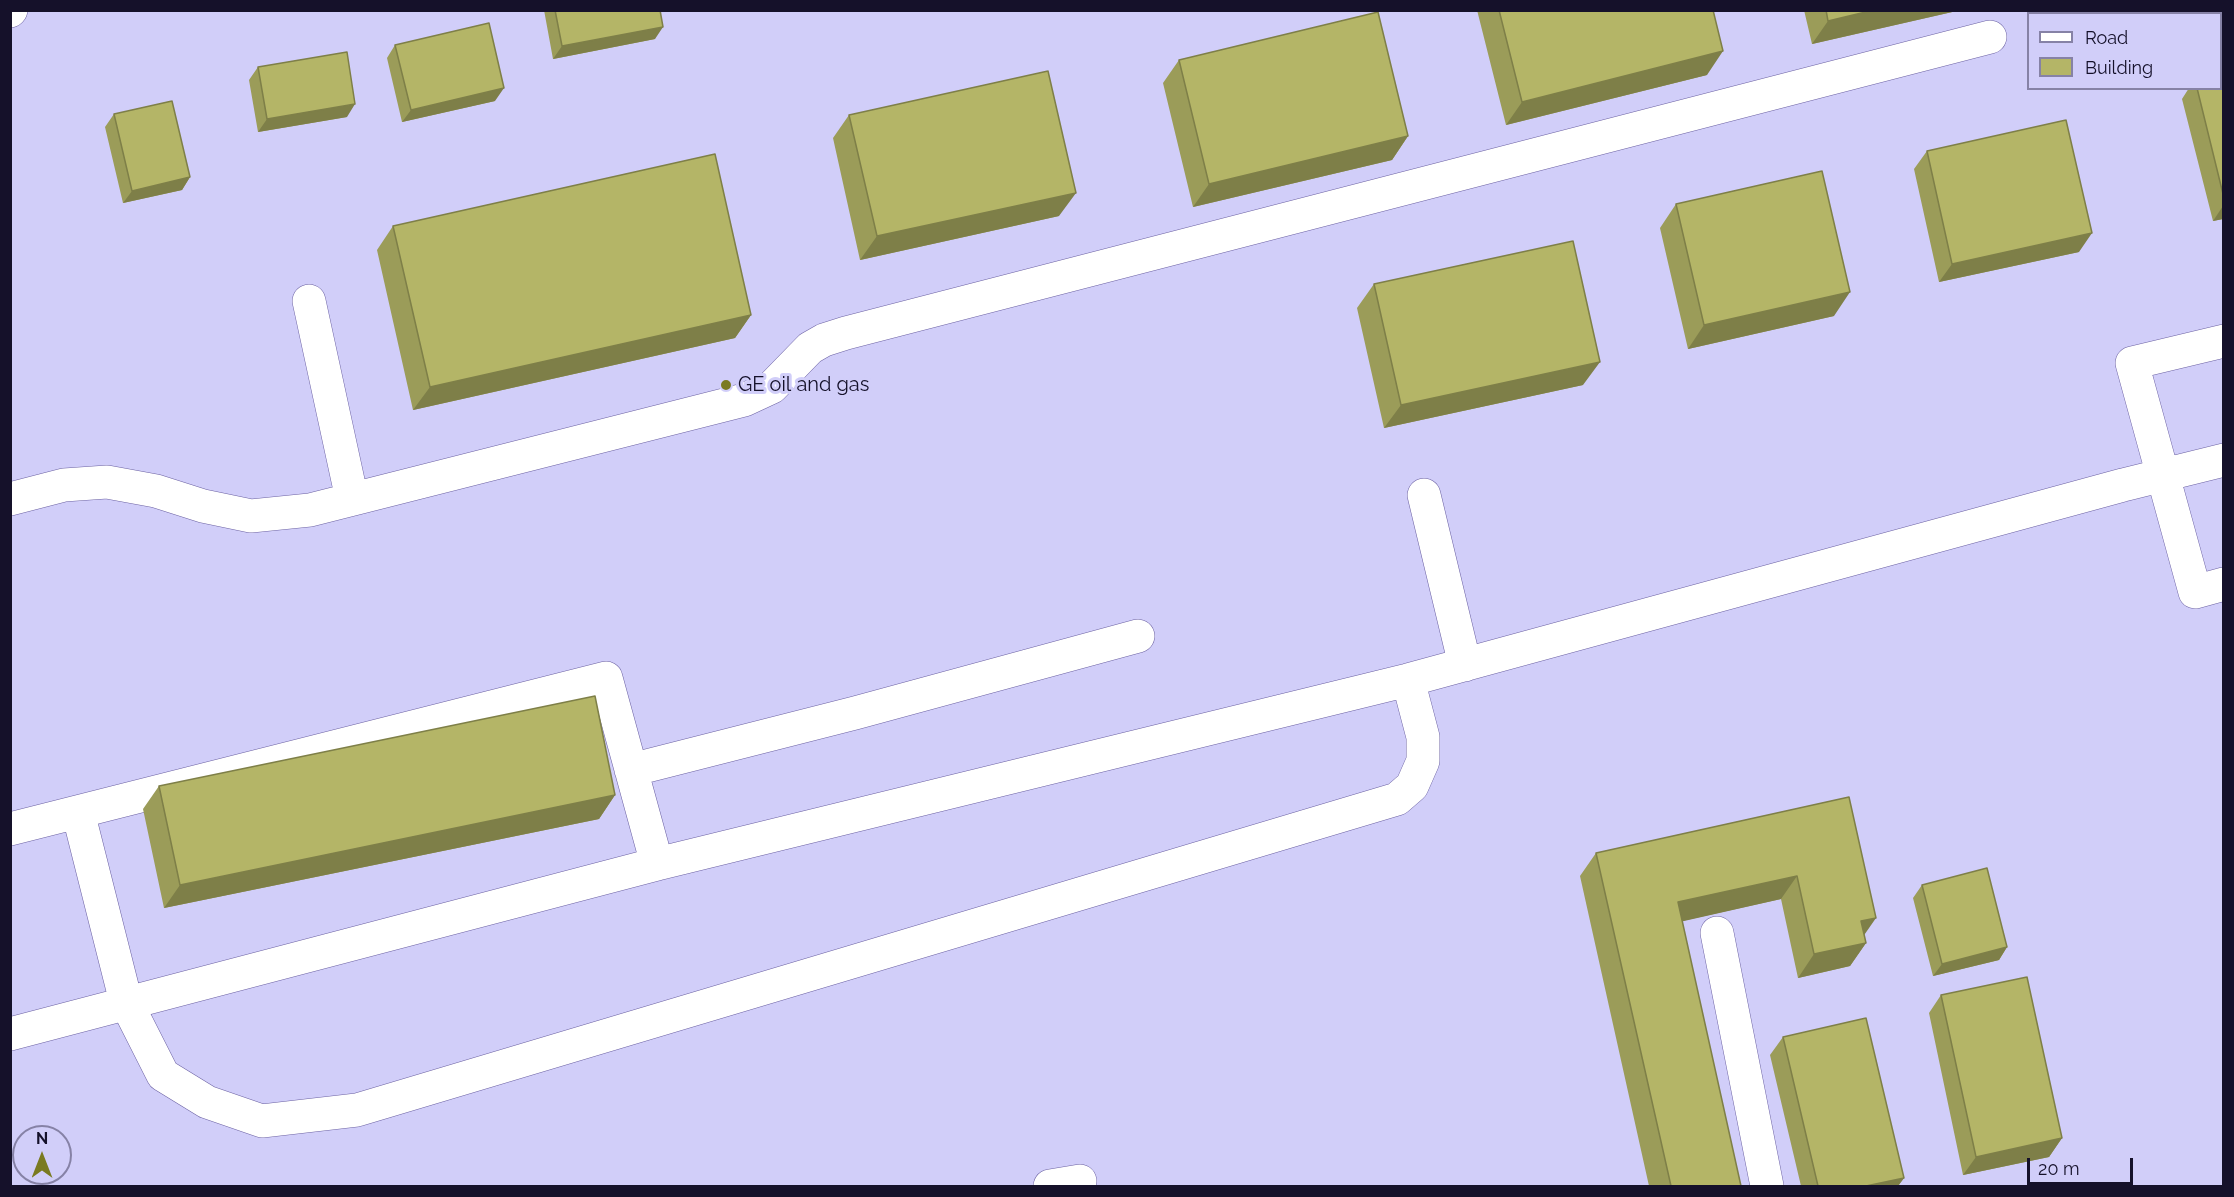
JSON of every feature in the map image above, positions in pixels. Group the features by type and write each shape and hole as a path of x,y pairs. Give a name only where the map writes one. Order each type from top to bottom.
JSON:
{"lane":[{"path":"10,499 64,485 107,482 156,491 203,506 251,516 310,510 744,400 772,387 810,348 824,340 846,333 1990,37"},
{"path":"309,301 352,499"},
{"path":"2223,341 2132,363 2195,592 2223,584"},
{"path":"10,1034 657,864 1408,680 2223,460"},
{"path":"1424,495 1465,665"},
{"path":"631,770 855,713 1138,636"},
{"path":"10,830 606,678 657,864"},
{"path":"78,812 126,1002 163,1075 207,1102 262,1120 357,1110 1397,799 1412,786 1423,761 1423,737 1408,680"},
{"path":"1717,933 1767,1186"}],"building":[{"path":"555,10 660,10 663,27 562,46"},
{"path":"1499,10 1713,10 1723,51 1522,102"},
{"path":"1826,10 1874,10 1828,21"},
{"path":"1378,12 1408,136 1209,184 1179,60"},
{"path":"489,23 504,88 411,110 395,45"},
{"path":"347,52 355,104 267,119 258,67"},
{"path":"1048,71 1076,193 877,236 849,115"},
{"path":"2222,73 2223,194 2197,90 2222,90"},
{"path":"172,101 190,177 132,191 114,114"},
{"path":"2066,120 2092,233 1952,264 1927,151"},
{"path":"715,154 751,315 430,387 393,226"},
{"path":"1822,171 1850,292 1704,325 1676,204"},
{"path":"1573,241 1600,362 1401,405 1374,284"},
{"path":"595,696 615,795 180,885 159,786"},
{"path":"1849,797 1876,918 1861,921 1866,943 1814,954 1797,876 1678,902 1741,1186 1671,1186 1596,853"},
{"path":"1987,868 2007,947 1942,964 1922,885"},
{"path":"2027,977 2062,1138 1976,1157 1941,995"},
{"path":"1866,1018 1904,1178 1866,1186 1818,1186 1783,1037"}],"place":[{"name":"GE oil and gas","path":"726,385"}]}
